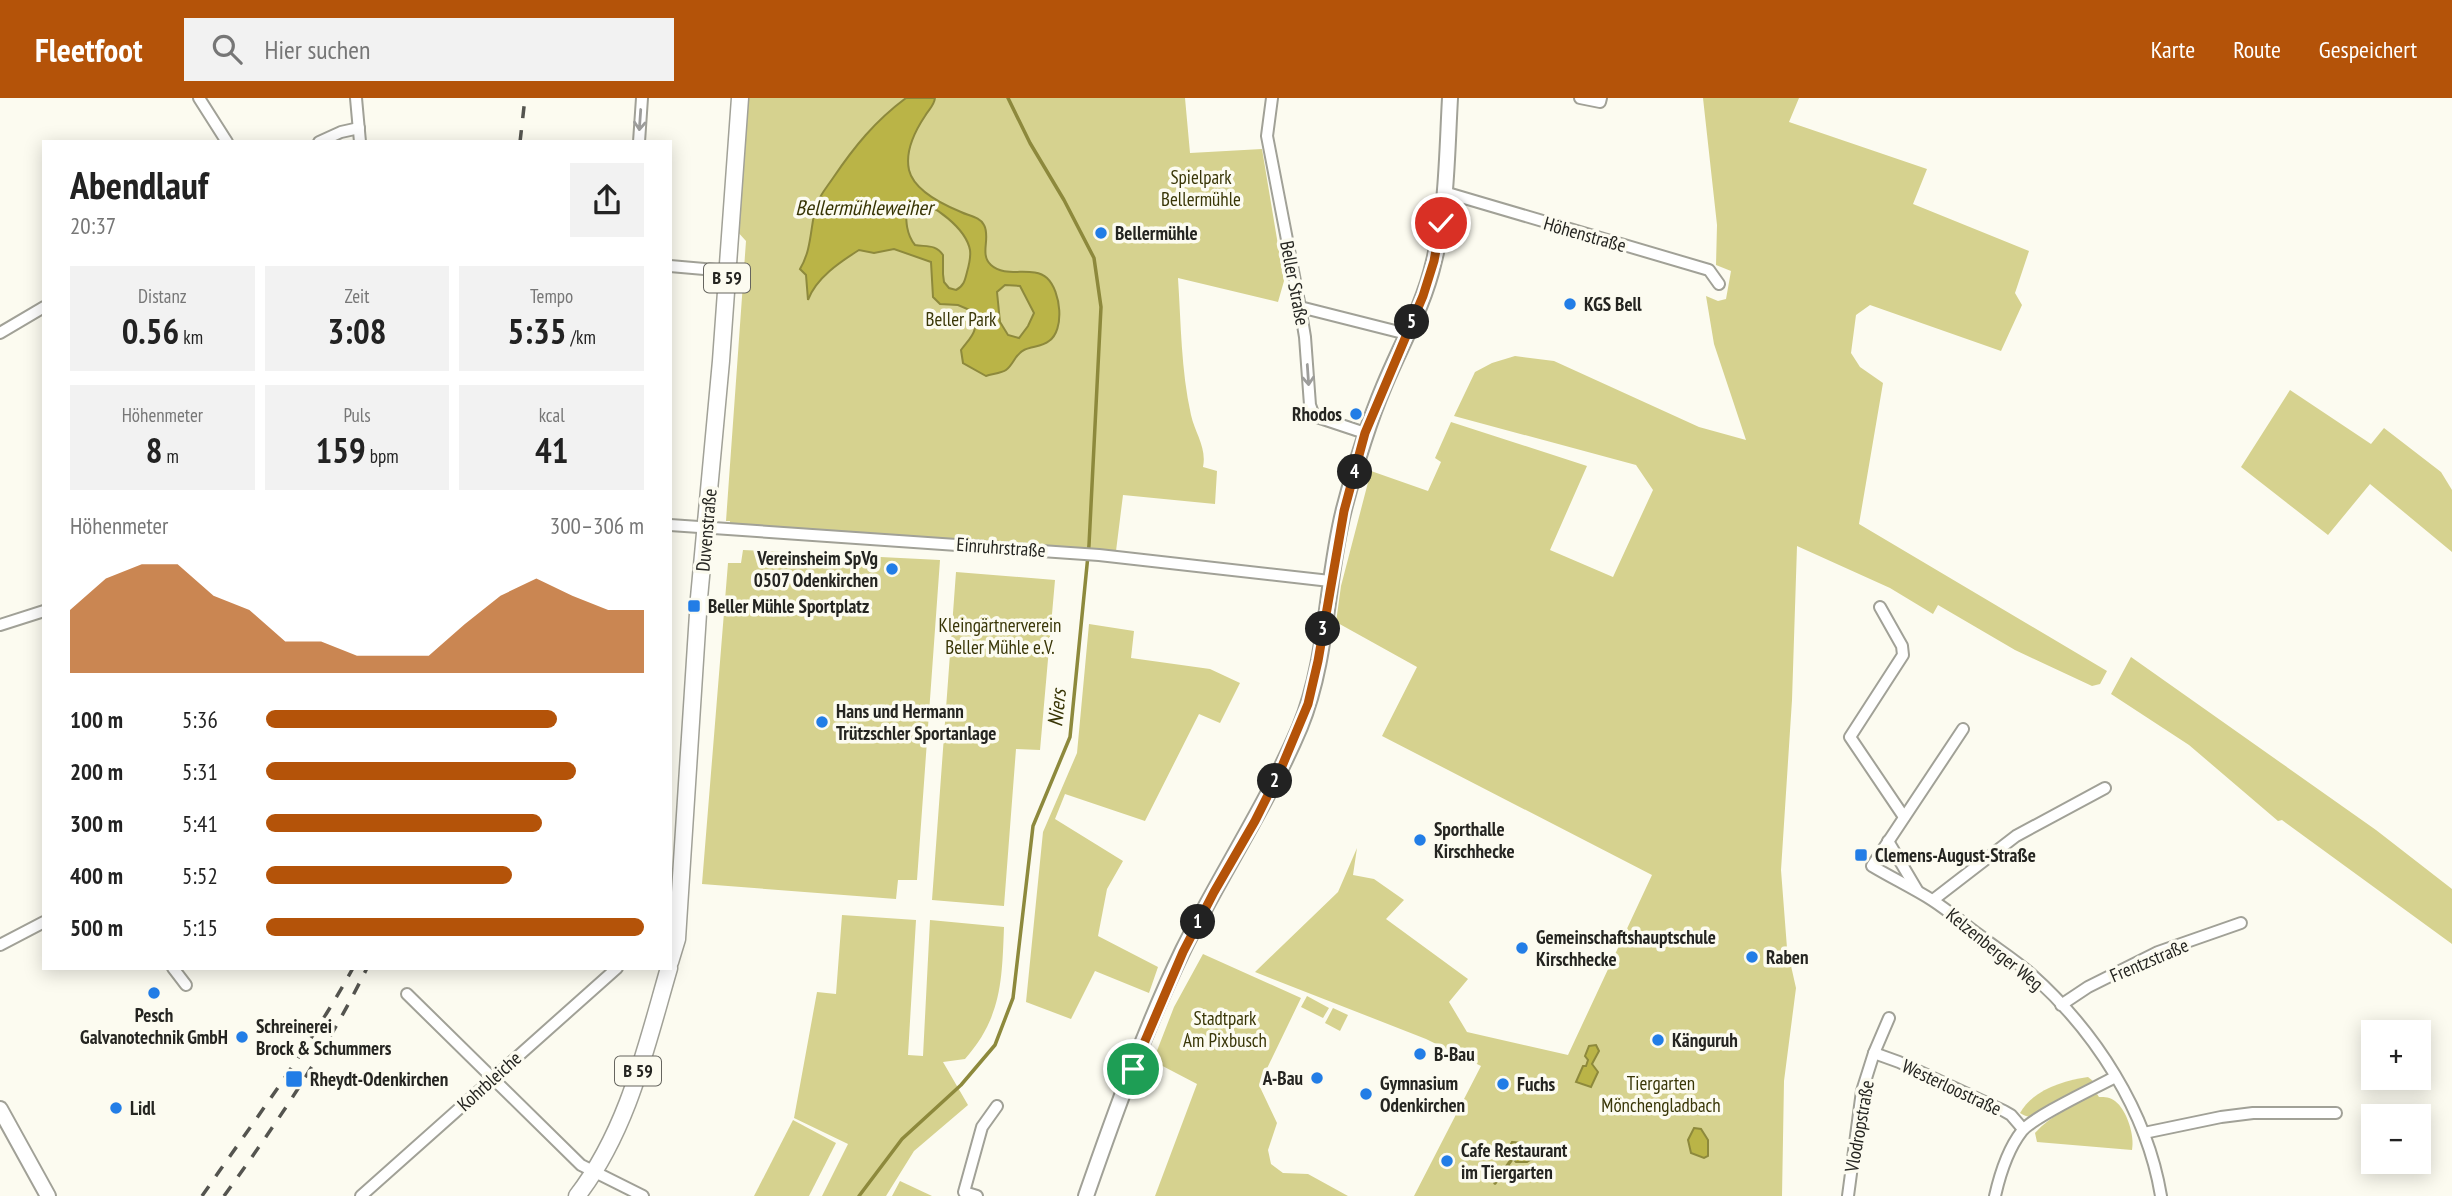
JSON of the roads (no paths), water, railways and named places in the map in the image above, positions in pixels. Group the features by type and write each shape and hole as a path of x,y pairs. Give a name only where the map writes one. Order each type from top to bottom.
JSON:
{"main road":[{"name":"Duvenstraße","path":"673,938 740,98"},
{"name":"B 59","path":"577,1196 596,1171 626,1110 667,970"}],"street":[{"path":"199,98 226,140"},
{"path":"356,98 360,140"},
{"path":"639,140 642,98"},
{"name":"Beller Straße","path":"1272,98 1267,136 1305,337 1310,405 1314,416 1365,433"},
{"path":"1087,1196 1130,1076 1183,952 1255,821 1308,704 1344,511 1365,433 1423,296 1434,261 1444,192 1450,98"},
{"path":"1580,98 1600,102 1601,98"},
{"path":"323,140 359,128"},
{"name":"Höhenstraße","path":"1444,192 1709,270 1719,284"},
{"path":"672,266 727,271"},
{"path":"1300,307 1407,334"},
{"path":"0,333 42,308"},
{"name":"Einruhrstraße","path":"672,525 1099,555 1331,581"},
{"path":"1880,607 1902,646 1903,655 1850,737 1904,817"},
{"path":"0,625 42,612"},
{"path":"1918,892 1888,841 1963,729"},
{"path":"1933,900 2016,836 2105,788"},
{"name":"Kelzenberger Weg","path":"1888,841 1872,866 1933,900 2030,974 2082,1028 2116,1077 2144,1133 2157,1168 2161,1196"},
{"path":"0,946 42,923"},
{"name":"Frentzstraße","path":"2061,1005 2088,987 2158,952 2241,923"},
{"path":"175,970 186,985"},
{"name":"Kohrbleiche","path":"361,1196 615,970"},
{"path":"407,994 582,1165 643,1196"},
{"name":"Vlodropstraße","path":"1848,1196 1862,1091 1889,1018"},
{"name":"Westerloostraße","path":"1874,1053 2004,1111 2023,1129"},
{"path":"1995,1196 2007,1156 2023,1129 2116,1077"},
{"path":"977,1196 964,1192 982,1127 997,1106"},
{"path":"0,1109 48,1196"},
{"path":"2144,1133 2253,1113 2336,1113"}],"water":[{"name":"Bellermühleweiher","path":"906,98 935,98 912,142 908,163 912,178 923,191 982,222 986,230 986,256 991,265 1004,271 1041,274 1052,284 1059,310 1054,336 1046,343 1021,352 1004,371 986,376 963,363 961,350 975,328 972,311 958,305 940,304 933,297 931,262 894,249 874,253 859,250 823,278 808,300 806,275 800,269 809,246 817,202 857,145","holes":["913,201 948,218 967,242 970,253 968,267 964,282 956,290 949,288 944,282 943,255 940,251 915,245 910,236 906,207","1005,285 1020,286 1034,313 1019,338 1008,335 1000,322 997,292"]},
{"path":"1596,1045 1599,1051 1592,1064 1598,1072 1591,1087 1576,1082 1583,1066 1586,1066 1588,1060 1585,1056 1589,1046"},
{"path":"1694,1128 1701,1129 1708,1140 1708,1156 1704,1158 1691,1153 1688,1140"},
{"path":"1512,1142 1530,1149 1535,1153 1533,1158 1527,1162 1516,1162 1507,1152"}],"waterway":[{"name":"Niers","path":"859,1196 902,1139 961,1085 995,1045 1013,998 1033,826 1070,737 1089,545 1101,307 1094,258 1008,98"},
{"path":"1495,1183 1512,1159"}],"railway":[{"path":"520,140 525,98"},
{"path":"202,1196 300,1056 352,970"},
{"path":"224,1196 300,1085 366,970"}],"place":[{"name":"Bellermühle","path":"1101,233"},
{"name":"KGS Bell","path":"1570,304"},
{"name":"Rhodos","path":"1356,414"},
{"name":"Vereinsheim SpVg 0507 Odenkirchen","path":"892,569"},
{"name":"Beller Mühle Sportplatz","path":"694,606"},
{"name":"Hans und Hermann Trützschler Sportanlage","path":"822,722"},
{"name":"Sporthalle Kirschhecke","path":"1420,840"},
{"name":"Clemens-August-Straße","path":"1861,855"},
{"name":"Gemeinschaftshauptschule Kirschhecke","path":"1522,948"},
{"name":"Raben","path":"1752,957"},
{"name":"Pesch Galvanotechnik GmbH","path":"154,993"},
{"name":"Schreinerei Brock & Schummers","path":"242,1037"},
{"name":"Känguruh","path":"1658,1040"},
{"name":"B-Bau","path":"1420,1054"},
{"name":"A-Bau","path":"1317,1078"},
{"name":"Rheydt-Odenkirchen","path":"294,1079"},
{"name":"Fuchs","path":"1503,1084"},
{"name":"Gymnasium Odenkirchen","path":"1366,1094"},
{"name":"Lidl","path":"116,1108"},
{"name":"Cafe Restaurant im Tiergarten","path":"1447,1161"}],"park label":[{"name":"Spielpark Bellermühle","path":"1201,188"},
{"name":"Beller Park","path":"961,319"},
{"name":"Kleingärtnerverein Beller Mühle e.V.","path":"1000,636"},
{"name":"Stadtpark Am Pixbusch","path":"1225,1029"},
{"name":"Tiergarten Mönchengladbach","path":"1661,1094"}]}
